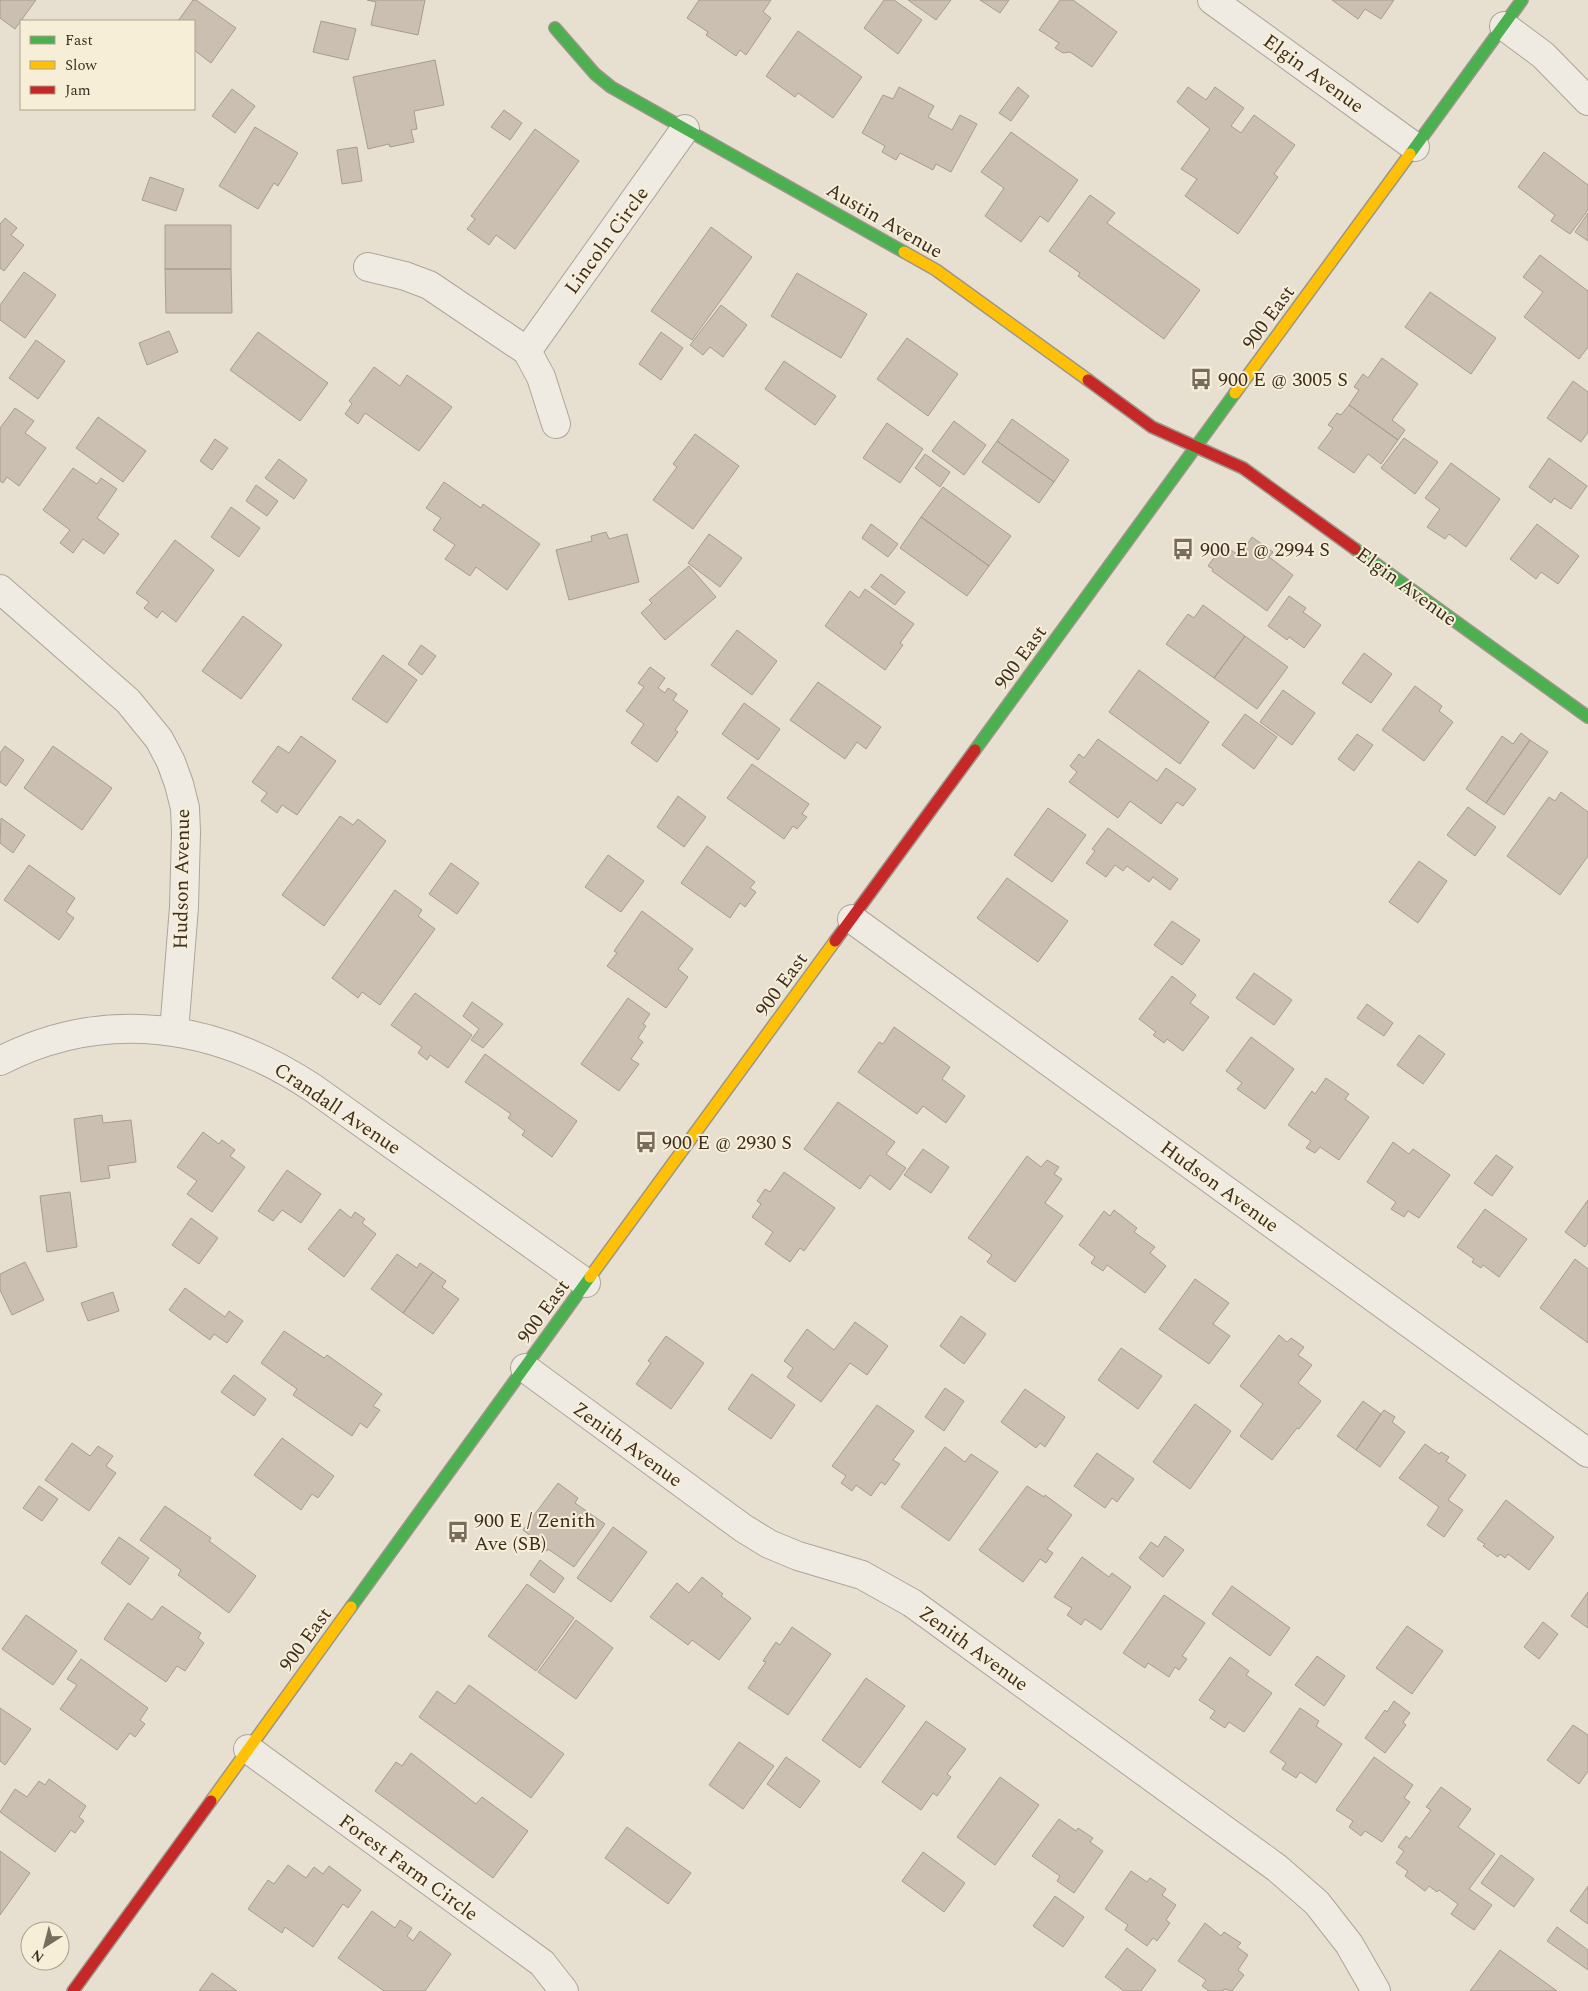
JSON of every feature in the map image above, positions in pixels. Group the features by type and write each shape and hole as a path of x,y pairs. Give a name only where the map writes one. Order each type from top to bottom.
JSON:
{"street":[{"name":"Elgin Avenue","path":"1212,0 1416,147"},
{"name":"900 East","path":"73,1991 586,1283 1522,0"},
{"path":"1504,26 1544,55 1588,101"},
{"name":"Austin Avenue","path":"554,28 595,74 611,87 936,270 1152,427 1197,447"},
{"name":"Lincoln Circle","path":"527,351 685,129"},
{"path":"368,267 405,276 430,285 527,351 542,377 556,424"},
{"name":"Elgin Avenue","path":"1197,447 1243,468 1588,717"},
{"name":"Hudson Avenue","path":"0,589 128,701 159,739 171,762 185,808 186,832 184,907 174,1032"},
{"name":"Hudson Avenue","path":"852,919 1588,1453"},
{"name":"Crandall Avenue","path":"0,1061 40,1043 92,1030 129,1029 174,1032 207,1039 246,1051 291,1073 586,1283"},
{"name":"Zenith Avenue","path":"525,1368 743,1528 769,1544 798,1556 862,1575 912,1603 1269,1862 1318,1903 1349,1944 1376,1991"},
{"name":"Forest Farm Circle","path":"248,1749 542,1963 564,1991"}],"building":[{"path":"0,0 36,0 15,29 0,18"},
{"path":"193,0 196,0 236,28 211,63 195,51 195,20 179,20"},
{"path":"367,0 425,0 418,35 371,25 376,2"},
{"path":"699,0 771,0 763,12 771,18 746,55 740,50 736,56 706,35 708,32 687,18"},
{"path":"884,0 894,0 922,20 898,54 864,28"},
{"path":"908,0 951,0 936,20"},
{"path":"980,0 1009,0 1000,13"},
{"path":"1060,0 1073,0 1117,32 1092,67 1070,52 1063,53 1055,48 1059,43 1039,30"},
{"path":"1332,0 1394,0 1381,19 1365,9 1358,19"},
{"path":"321,21 356,29 348,60 313,52"},
{"path":"798,31 862,77 833,118 798,93 795,97 766,76"},
{"path":"435,60 444,105 414,111 417,129 411,130 414,142 390,147 389,144 368,149 353,77"},
{"path":"899,87 934,106 928,117 952,130 960,115 977,124 951,172 936,164 933,170 900,153 896,160 882,152 885,146 862,133 883,95 893,99"},
{"path":"1018,87 1029,96 1011,121 999,113"},
{"path":"1188,87 1206,100 1215,87 1244,108 1231,126 1241,133 1254,115 1295,145 1274,174 1278,177 1238,234 1185,196 1197,179 1181,169 1210,129 1177,102"},
{"path":"232,89 255,106 235,133 212,116"},
{"path":"504,110 522,123 510,140 491,127"},
{"path":"255,127 298,153 278,186 274,183 258,209 219,186"},
{"path":"535,129 579,161 515,249 496,235 489,245 467,229 475,219 471,216"},
{"path":"1011,132 1078,180 1048,222 1040,216 1021,242 985,216 1004,188 981,172"},
{"path":"357,147 362,181 342,184 337,150"},
{"path":"1544,152 1588,185 1588,210 1570,234 1551,221 1555,215 1518,187"},
{"path":"150,177 184,189 176,211 142,200"},
{"path":"1090,195 1115,213 1107,223 1200,290 1164,339 1078,276 1080,273 1049,251"},
{"path":"1588,213 1588,241 1575,232"},
{"path":"5,218 17,228 11,235 24,245 4,271 0,268 0,224"},
{"path":"165,225 231,225 231,269 165,269"},
{"path":"711,227 752,257 692,340 651,311"},
{"path":"1540,255 1588,291 1588,347 1579,359 1524,317 1543,292 1523,277"},
{"path":"165,269 231,269 232,313 166,313"},
{"path":"24,272 56,295 25,338 0,320 0,305"},
{"path":"797,273 867,314 841,358 771,316"},
{"path":"1430,292 1496,338 1471,374 1405,327"},
{"path":"721,305 747,325 723,357 710,347 703,355 690,345"},
{"path":"169,331 178,352 147,365 139,343"},
{"path":"258,332 328,383 300,421 230,370"},
{"path":"661,332 683,348 661,380 639,364"},
{"path":"907,338 958,374 928,416 877,379"},
{"path":"36,340 65,361 38,399 9,378"},
{"path":"1382,358 1418,384 1392,420 1405,430 1398,440 1349,405 1359,390 1354,387 1363,374 1368,378"},
{"path":"784,361 836,396 815,425 765,389"},
{"path":"374,367 400,386 407,375 452,407 419,451 365,413 358,424 345,414 352,404 349,401"},
{"path":"1573,381 1588,392 1588,432 1581,442 1547,418"},
{"path":"1349,405 1398,440 1381,464 1368,454 1354,473 1318,448 1333,428 1328,425 1337,413 1341,415"},
{"path":"15,408 34,421 25,433 46,448 19,486 7,477 3,483 0,481 0,428"},
{"path":"98,417 146,451 123,482 76,448"},
{"path":"1012,419 1069,460 1054,482 997,441"},
{"path":"954,421 986,445 964,475 932,451"},
{"path":"887,423 923,449 900,483 863,458"},
{"path":"695,434 739,466 693,529 653,500 677,467 673,464"},
{"path":"1404,438 1438,462 1415,494 1381,468"},
{"path":"215,439 228,448 212,470 200,461"},
{"path":"997,441 1054,482 1039,503 982,462"},
{"path":"925,454 950,472 940,487 915,468"},
{"path":"1549,458 1587,486 1571,509 1554,498 1551,503 1529,487"},
{"path":"279,459 307,480 294,499 265,478"},
{"path":"1451,463 1500,499 1466,547 1449,534 1445,539 1427,527 1440,509 1425,498"},
{"path":"73,468 97,484 101,478 117,489 97,518 119,534 104,554 83,539 73,553 60,543 70,530 43,510"},
{"path":"444,482 481,508 483,504 540,544 507,590 476,567 470,576 445,559 455,545 433,530 441,518 426,508"},
{"path":"256,485 278,501 267,516 246,501"},
{"path":"943,487 1011,536 989,566 921,517"},
{"path":"231,507 260,528 239,557 211,537"},
{"path":"921,517 989,566 967,596 900,548"},
{"path":"871,524 898,544 888,557 862,538"},
{"path":"1537,524 1579,556 1558,584 1541,572 1536,579 1510,559"},
{"path":"606,532 609,539 627,534 639,582 569,600 556,550 592,541 591,536"},
{"path":"709,534 742,558 720,587 688,563"},
{"path":"1252,537 1273,552 1269,557 1293,575 1267,611 1212,571 1213,569 1208,566 1223,545 1237,554 1246,541 1248,543"},
{"path":"175,540 214,570 176,622 162,611 157,618 144,608 149,602 136,593"},
{"path":"689,566 716,597 665,640 641,613 652,603 649,600"},
{"path":"881,574 905,592 895,605 871,587"},
{"path":"865,589 914,624 900,643 903,645 885,670 825,626 850,591 859,598"},
{"path":"1289,596 1306,608 1303,612 1321,625 1304,648 1289,637 1287,640 1268,626"},
{"path":"1203,605 1245,636 1214,678 1166,644 1188,614 1194,618"},
{"path":"243,616 282,645 241,699 202,671"},
{"path":"737,630 777,661 752,695 711,665"},
{"path":"1245,636 1288,667 1257,709 1214,678"},
{"path":"421,645 436,656 422,675 408,664"},
{"path":"1364,653 1392,674 1371,703 1342,683"},
{"path":"383,655 417,680 387,723 352,699"},
{"path":"650,667 665,678 658,688 665,693 668,688 677,694 673,700 688,711 675,730 678,732 657,762 631,743 644,724 626,711 644,687 638,683"},
{"path":"1139,670 1209,722 1180,764 1109,712"},
{"path":"818,682 881,727 866,749 857,742 845,759 790,720"},
{"path":"1415,686 1442,706 1439,711 1453,722 1424,761 1382,730"},
{"path":"1283,690 1315,713 1292,745 1260,722"},
{"path":"744,703 780,729 758,760 722,734"},
{"path":"1245,714 1277,737 1254,769 1222,745"},
{"path":"1521,733 1530,740 1486,803 1466,789 1502,736 1513,744"},
{"path":"1357,734 1373,745 1354,771 1338,759"},
{"path":"301,736 336,761 297,815 282,805 277,813 261,801 267,793 252,782 278,746 289,753"},
{"path":"1098,739 1157,781 1166,768 1196,789 1183,806 1177,802 1161,824 1130,801 1118,818 1069,782 1077,772 1070,766 1079,754 1084,758"},
{"path":"1530,740 1548,752 1504,815 1486,803"},
{"path":"5,746 24,760 6,786 0,782 0,753"},
{"path":"53,746 112,788 82,830 24,788"},
{"path":"752,764 809,804 802,814 807,817 797,829 793,826 784,839 727,798"},
{"path":"1561,792 1588,812 1588,856 1560,895 1507,856 1549,797 1555,801"},
{"path":"678,796 706,817 684,847 657,827"},
{"path":"1468,807 1496,827 1475,856 1447,835"},
{"path":"1048,808 1086,835 1052,882 1014,855"},
{"path":"340,816 353,825 358,819 386,841 324,926 282,895"},
{"path":"1,818 25,835 13,853 0,843"},
{"path":"1108,828 1178,879 1170,890 1153,877 1149,882 1127,866 1123,871 1115,865 1106,877 1086,863 1095,851 1092,849"},
{"path":"707,846 755,882 750,888 756,892 745,907 740,903 730,918 681,883"},
{"path":"608,855 644,881 621,912 585,887"},
{"path":"1419,861 1447,881 1418,923 1389,902"},
{"path":"451,863 479,883 457,914 429,894"},
{"path":"29,865 75,898 66,912 74,918 59,940 4,900"},
{"path":"1007,878 1068,921 1038,962 977,918"},
{"path":"395,890 422,910 418,916 435,929 380,1005 362,992 358,998 332,978"},
{"path":"642,911 693,949 678,969 688,977 666,1008 607,966 617,953 614,951"},
{"path":"1172,921 1200,940 1182,965 1154,945"},
{"path":"1254,973 1292,1000 1274,1025 1236,998"},
{"path":"1172,976 1196,995 1190,1003 1209,1017 1183,1051 1167,1039 1164,1043 1153,1035 1156,1032 1139,1019"},
{"path":"415,993 472,1035 448,1068 430,1055 427,1060 418,1053 422,1047 391,1025"},
{"path":"628,998 650,1014 643,1024 646,1026 638,1038 643,1042 631,1059 639,1064 619,1091 581,1064"},
{"path":"472,1002 503,1024 483,1048 471,1040 479,1029 463,1016"},
{"path":"1367,1004 1393,1023 1384,1036 1357,1018"},
{"path":"894,1027 950,1067 942,1079 965,1096 946,1123 923,1106 917,1114 858,1072 879,1042 883,1044"},
{"path":"1419,1035 1445,1054 1423,1084 1397,1065"},
{"path":"1251,1037 1294,1069 1265,1109 1237,1089 1242,1083 1226,1071"},
{"path":"485,1054 577,1121 552,1157 522,1135 525,1131 508,1118 511,1114 465,1082"},
{"path":"1326,1078 1349,1094 1345,1099 1369,1117 1339,1160 1320,1147 1315,1153 1306,1148 1311,1141 1288,1125 1312,1091 1315,1094"},
{"path":"838,1102 895,1142 886,1154 906,1168 890,1190 870,1175 860,1189 804,1149"},
{"path":"102,1115 103,1123 131,1120 136,1162 108,1166 110,1178 81,1182 74,1119"},
{"path":"203,1132 219,1144 222,1140 235,1150 230,1156 245,1167 212,1212 187,1194 197,1181 177,1167"},
{"path":"1393,1142 1409,1154 1413,1149 1450,1175 1419,1218 1408,1211 1404,1217 1391,1209 1396,1202 1367,1182"},
{"path":"923,1149 949,1167 931,1193 904,1175"},
{"path":"1496,1155 1513,1167 1492,1196 1474,1183"},
{"path":"1027,1156 1041,1167 1047,1160 1059,1167 1054,1174 1062,1179 1045,1203 1063,1216 1015,1282 987,1262 992,1255 968,1238"},
{"path":"287,1170 321,1194 301,1223 282,1210 273,1221 258,1211"},
{"path":"784,1172 835,1208 804,1251 800,1248 790,1262 765,1244 773,1232 752,1217 761,1204 757,1201 765,1189 770,1192"},
{"path":"70,1192 77,1247 47,1252 40,1196"},
{"path":"1588,1200 1588,1242 1585,1247 1565,1232"},
{"path":"340,1209 351,1218 355,1212 365,1219 362,1223 376,1234 344,1277 308,1249"},
{"path":"1485,1209 1527,1239 1499,1277 1483,1265 1481,1268 1472,1262 1474,1259 1457,1247"},
{"path":"1114,1210 1137,1228 1134,1232 1155,1247 1150,1253 1166,1266 1145,1293 1107,1265 1103,1271 1091,1263 1095,1257 1079,1245 1104,1211 1110,1216"},
{"path":"191,1218 218,1238 199,1264 172,1245"},
{"path":"397,1254 417,1268 420,1263 433,1272 403,1313 371,1289"},
{"path":"1575,1259 1588,1269 1588,1343 1540,1308"},
{"path":"25,1262 44,1300 12,1315 0,1290 0,1274"},
{"path":"433,1272 446,1281 442,1287 459,1299 433,1334 403,1313"},
{"path":"1195,1279 1229,1303 1213,1324 1230,1336 1209,1364 1159,1329"},
{"path":"185,1288 225,1317 229,1311 243,1321 227,1343 214,1334 210,1340 169,1310"},
{"path":"113,1292 119,1311 88,1321 81,1303"},
{"path":"961,1316 986,1334 964,1364 940,1346"},
{"path":"855,1322 888,1346 867,1375 850,1363 821,1402 787,1377 793,1368 784,1361 807,1329 834,1350"},
{"path":"284,1331 324,1358 327,1355 382,1394 373,1406 380,1410 367,1428 360,1423 352,1436 293,1395 297,1389 261,1363"},
{"path":"1279,1335 1287,1342 1291,1338 1304,1347 1298,1355 1312,1365 1298,1383 1321,1401 1272,1460 1240,1436 1263,1404 1240,1386"},
{"path":"666,1336 704,1363 671,1409 636,1384 651,1363 648,1361"},
{"path":"1121,1348 1162,1376 1138,1409 1098,1380"},
{"path":"752,1374 795,1405 771,1439 728,1409"},
{"path":"234,1375 266,1399 254,1416 221,1392"},
{"path":"945,1388 964,1401 944,1431 925,1417"},
{"path":"1025,1389 1065,1417 1045,1447 1040,1443 1036,1448 1001,1422"},
{"path":"1363,1401 1381,1414 1356,1450 1337,1436"},
{"path":"1195,1404 1231,1431 1190,1489 1153,1462"},
{"path":"877,1405 914,1431 893,1460 900,1464 885,1485 881,1482 871,1496 856,1485 852,1491 841,1483 846,1476 832,1466"},
{"path":"1384,1410 1395,1417 1392,1422 1405,1432 1380,1467 1356,1450"},
{"path":"282,1438 334,1476 318,1498 312,1494 301,1510 254,1475"},
{"path":"72,1443 90,1456 98,1446 113,1456 106,1466 116,1473 89,1511 45,1480"},
{"path":"1425,1444 1439,1454 1441,1452 1449,1457 1446,1461 1466,1475 1448,1500 1463,1510 1444,1537 1427,1525 1439,1507 1399,1478"},
{"path":"945,1447 965,1462 971,1454 998,1472 949,1541 901,1507"},
{"path":"1097,1453 1134,1479 1117,1502 1112,1498 1105,1508 1074,1486"},
{"path":"558,1483 578,1498 575,1503 605,1524 574,1567 531,1540 533,1538 523,1530"},
{"path":"39,1486 58,1499 42,1521 23,1508"},
{"path":"1027,1486 1044,1497 1045,1495 1072,1515 1047,1549 1053,1553 1046,1563 1040,1559 1023,1582 979,1550"},
{"path":"1506,1500 1554,1537 1529,1570 1508,1554 1505,1558 1500,1554 1498,1557 1477,1539"},
{"path":"165,1506 211,1538 209,1541 256,1576 229,1613 178,1575 181,1570 140,1540"},
{"path":"613,1527 647,1552 611,1602 577,1578"},
{"path":"1165,1536 1184,1550 1163,1577 1139,1558 1151,1542 1158,1547"},
{"path":"119,1537 149,1558 130,1585 101,1563"},
{"path":"1082,1557 1109,1577 1112,1573 1131,1587 1101,1630 1085,1619 1081,1625 1067,1615 1072,1608 1054,1597"},
{"path":"540,1560 564,1578 554,1593 530,1575"},
{"path":"702,1577 723,1594 721,1596 751,1618 719,1660 692,1640 688,1645 650,1617 677,1583 689,1593"},
{"path":"527,1584 574,1618 536,1671 488,1636"},
{"path":"1232,1586 1290,1628 1270,1656 1212,1614"},
{"path":"1588,1592 1588,1628 1571,1616"},
{"path":"1164,1595 1205,1623 1182,1656 1187,1659 1179,1670 1175,1667 1169,1677 1148,1663 1145,1668 1123,1653"},
{"path":"128,1603 152,1620 162,1606 201,1633 198,1638 204,1643 185,1671 177,1666 166,1682 104,1639"},
{"path":"26,1615 77,1651 53,1685 2,1649"},
{"path":"576,1620 613,1648 576,1699 538,1672"},
{"path":"1543,1622 1558,1634 1539,1659 1524,1647"},
{"path":"1407,1626 1443,1651 1412,1694 1376,1668"},
{"path":"792,1627 831,1654 788,1715 748,1688 766,1662 763,1661 776,1642 780,1645"},
{"path":"1317,1656 1345,1676 1324,1706 1295,1685"},
{"path":"1230,1657 1249,1671 1246,1675 1272,1693 1244,1732 1229,1722 1225,1728 1210,1718 1215,1711 1199,1700"},
{"path":"81,1659 148,1708 140,1720 145,1724 135,1737 130,1733 117,1750 60,1709 77,1685 67,1679"},
{"path":"866,1678 905,1706 860,1768 822,1740"},
{"path":"469,1685 564,1754 531,1798 419,1717 437,1691 455,1704"},
{"path":"1394,1701 1410,1713 1403,1722 1406,1725 1385,1753 1365,1738 1385,1710 1387,1712"},
{"path":"0,1708 31,1729 5,1765 0,1761"},
{"path":"1300,1708 1319,1721 1316,1726 1342,1744 1316,1783 1300,1772 1296,1778 1282,1769 1286,1763 1270,1752"},
{"path":"926,1721 966,1749 947,1774 951,1777 937,1796 933,1793 921,1810 882,1782"},
{"path":"1573,1725 1588,1735 1588,1771 1579,1784 1547,1760"},
{"path":"739,1742 774,1766 743,1809 709,1785"},
{"path":"411,1753 476,1804 482,1797 528,1831 493,1878 375,1791 396,1762 402,1766"},
{"path":"786,1757 820,1781 800,1808 767,1784"},
{"path":"1374,1757 1413,1785 1404,1798 1410,1802 1382,1842 1365,1831 1361,1836 1349,1827 1353,1821 1336,1810"},
{"path":"1000,1777 1039,1805 995,1865 957,1837"},
{"path":"49,1779 86,1806 79,1817 84,1821 75,1833 71,1830 55,1852 0,1812 15,1789 27,1797 39,1781 45,1785"},
{"path":"1441,1787 1471,1809 1458,1827 1495,1854 1469,1889 1492,1905 1474,1930 1451,1914 1458,1904 1439,1890 1437,1892 1429,1886 1425,1891 1405,1876 1408,1871 1396,1863 1404,1851 1398,1847 1406,1836 1410,1839 1431,1810 1426,1807"},
{"path":"1059,1819 1076,1831 1078,1828 1093,1838 1090,1842 1103,1851 1074,1893 1057,1881 1060,1876 1032,1856"},
{"path":"627,1827 691,1873 668,1904 605,1858"},
{"path":"0,1851 30,1873 0,1915"},
{"path":"923,1852 965,1883 944,1912 902,1881"},
{"path":"1501,1855 1534,1879 1514,1907 1481,1883"},
{"path":"288,1865 306,1878 314,1867 323,1874 329,1866 361,1890 348,1908 343,1904 313,1947 285,1927 282,1933 248,1909 268,1880 274,1884"},
{"path":"1131,1871 1147,1882 1150,1878 1166,1889 1162,1895 1176,1905 1166,1920 1170,1923 1157,1941 1153,1938 1147,1946 1125,1930 1128,1925 1105,1909"},
{"path":"1588,1886 1588,1924 1570,1911"},
{"path":"1055,1896 1084,1917 1063,1947 1033,1926"},
{"path":"372,1911 395,1928 400,1920 412,1928 407,1936 413,1941 420,1931 451,1954 425,1991 384,1991 338,1958"},
{"path":"1205,1923 1221,1936 1224,1932 1241,1943 1237,1947 1248,1955 1238,1970 1244,1975 1232,1991 1224,1989 1223,1991 1209,1991 1202,1986 1206,1980 1178,1961"},
{"path":"1557,1927 1588,1950 1588,1970 1547,1941"},
{"path":"1127,1948 1156,1970 1141,1991 1124,1991 1105,1977"},
{"path":"1500,1950 1557,1991 1470,1991"},
{"path":"212,1973 237,1991 199,1991"}],"traffic: fast":[{"path":"1410,154 1522,0"},
{"path":"555,28 595,74 611,87 904,252"},
{"path":"975,750 1235,393"},
{"path":"1355,549 1588,717"},
{"path":"351,1607 590,1277"}],"traffic: slow":[{"path":"1235,393 1410,154"},
{"path":"904,252 936,270 1088,380"},
{"path":"590,1277 835,941"},
{"path":"211,1801 351,1607"}],"traffic: jam":[{"path":"1088,380 1152,427 1243,468 1355,549"},
{"path":"835,941 975,750"},
{"path":"73,1991 211,1801"}],"place":[{"name":"900 E @ 3005 S","path":"1201,379"},
{"name":"900 E @ 2994 S","path":"1183,549"},
{"name":"900 E @ 2930 S","path":"646,1142"},
{"name":"900 E / Zenith Ave (SB)","path":"458,1532"}]}
